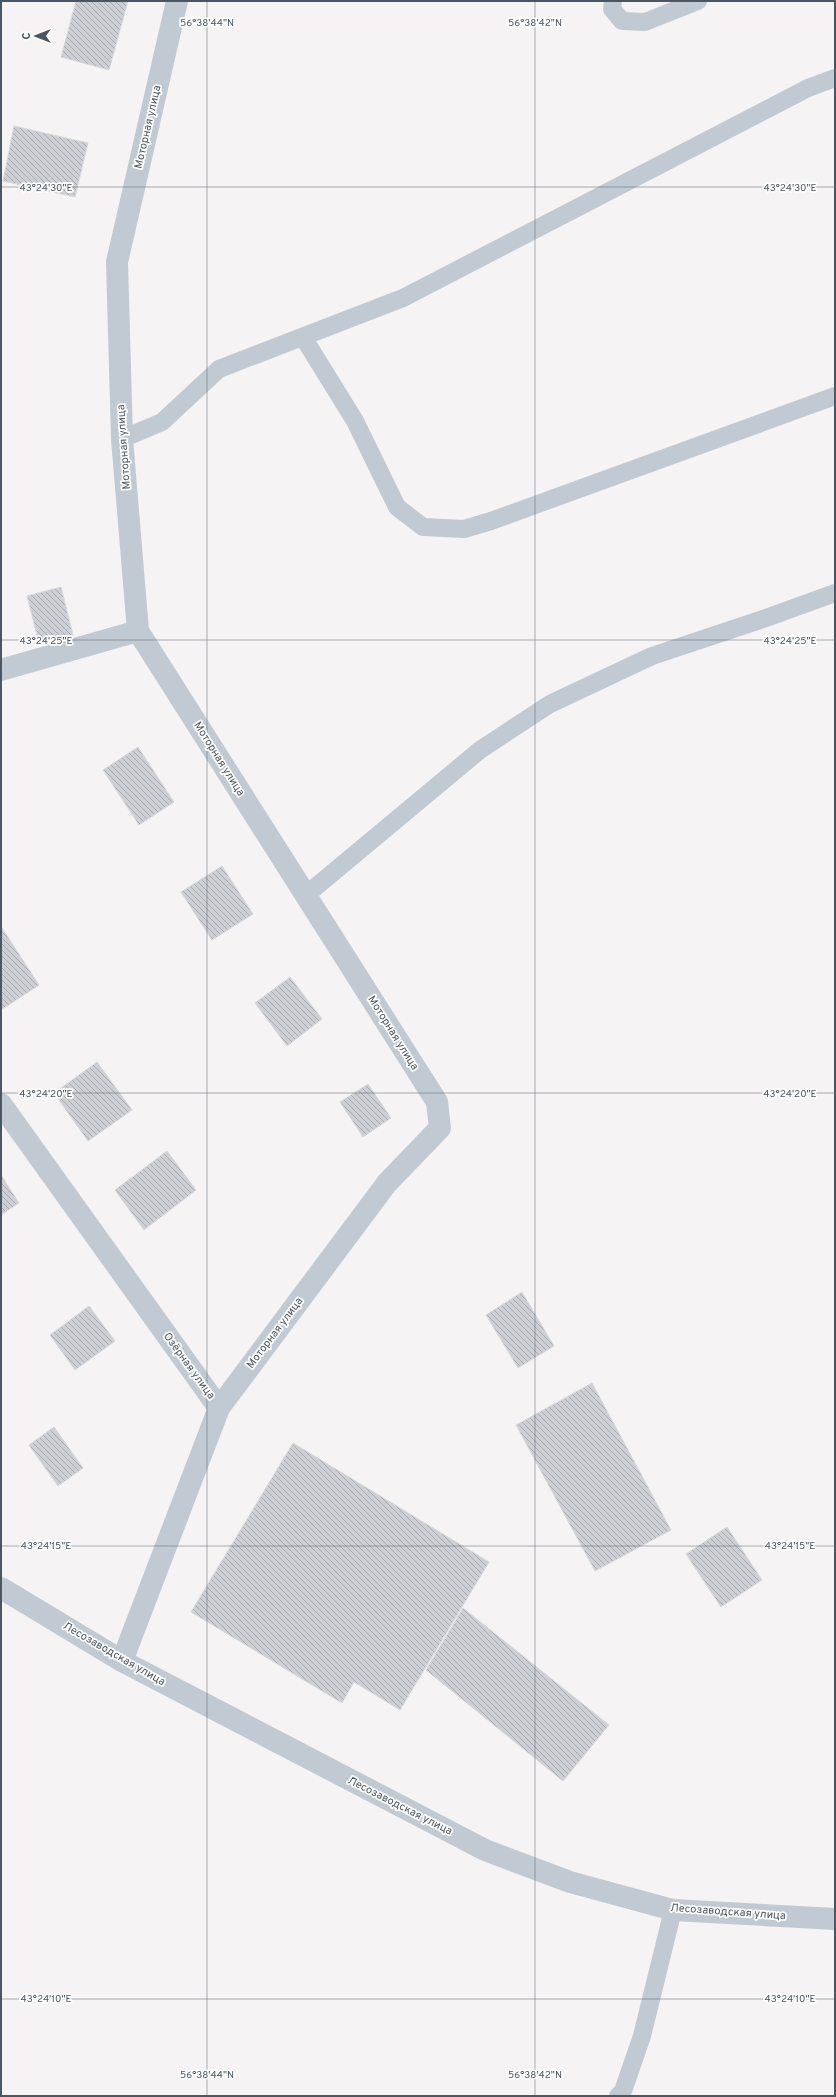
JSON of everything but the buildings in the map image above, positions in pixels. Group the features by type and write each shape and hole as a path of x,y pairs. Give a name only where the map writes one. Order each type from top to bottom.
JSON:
{"street":[{"name":"Моторная улица","path":"177,1 117,262 122,439 138,631 436,1102 440,1128 387,1183 219,1408"},
{"path":"1,670 138,631"},
{"name":"Озёрная улица","path":"1,1104 219,1408 122,1661"},
{"name":"Лесозаводская улица","path":"1,1588 122,1661 485,1850 570,1882 673,1910 835,1919"}],"lane":[{"path":"613,1 612,9 622,21 645,22 698,1"},
{"path":"122,439 162,422 219,369 403,298 808,88 835,78"},
{"path":"303,337 355,421 397,508 423,527 464,529 491,522 835,396"},
{"path":"306,895 480,750 550,704 652,656 766,618 835,592"},
{"path":"618,2096 623,2091 642,2036 673,1910"}]}
